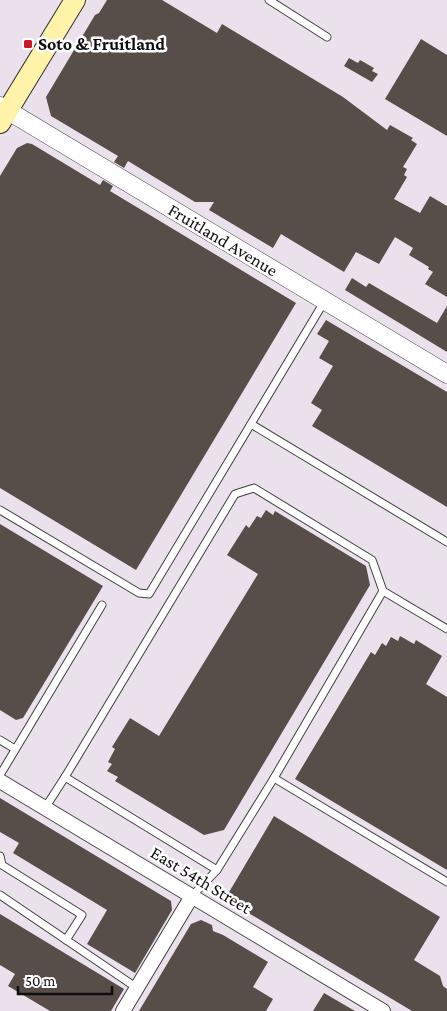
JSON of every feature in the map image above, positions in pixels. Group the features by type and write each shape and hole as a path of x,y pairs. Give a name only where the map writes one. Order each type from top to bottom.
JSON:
{"main road":[{"path":"2,114 75,0"}],"street":[{"name":"Fruitland Avenue","path":"2,114 447,374"},
{"name":"East 54th Street","path":"0,781 383,1011"},
{"path":"123,1011 192,896"}],"lane":[{"path":"268,0 328,37"},
{"path":"0,510 139,593 149,594 325,301"},
{"path":"251,424 447,542"},
{"path":"45,808 235,494 254,488 372,560 383,592 447,629"},
{"path":"192,896 217,870 274,778 383,592"},
{"path":"0,775 102,605"},
{"path":"0,740 15,749"},
{"path":"65,777 217,870"},
{"path":"274,778 447,882"},
{"path":"0,856 2,865 82,915 66,940"},
{"path":"0,895 137,988"}],"shaded area":[{"path":"0,0 447,0 447,1011 0,1011"}],"building":[{"path":"107,0 162,0 217,33 222,24 343,97 387,130 390,125 413,138 411,140 417,144 403,167 407,169 404,175 407,177 394,199 420,213 430,196 447,206 447,297 425,284 433,272 428,269 429,267 409,255 413,248 395,237 379,264 356,252 344,272 281,234 273,248 209,210 214,202 195,202 128,161 124,168 114,162 118,156 51,116 46,97 95,15 99,13"},
{"path":"421,39 447,55 447,136 385,99"},
{"path":"349,58 358,63 360,60 374,68 372,71 378,74 372,82 344,66"},
{"path":"27,143 32,144 100,185 103,180 113,186 110,191 296,303 136,570 0,488 0,176 17,148"},
{"path":"352,278 366,287 369,283 437,323 447,306 447,352 345,290"},
{"path":"326,320 447,392 447,507 312,426 322,410 311,403 333,366 319,358 329,341 317,334"},
{"path":"266,510 273,515 275,511 366,566 370,585 224,830 204,835 115,781 118,777 107,771 112,764 108,762 115,749 112,747 130,718 159,736 258,574 227,555 246,525 249,528 257,516 261,518"},
{"path":"0,524 103,586 23,718 16,720 0,710"},
{"path":"400,636 414,644 416,640 442,656 426,684 447,697 447,870 295,779 371,652 375,655 382,643 386,646 391,637 398,641"},
{"path":"0,798 171,901 172,910 135,973 87,944 107,910 13,853 19,843 0,832"},
{"path":"274,816 440,917 414,960 440,976 443,986 447,989 447,1011 412,1011 225,899"},
{"path":"0,914 124,989 111,1011 50,1011 8,986 15,974 0,965"},
{"path":"201,920 212,925 213,931 268,962 253,987 273,999 266,1011 139,1011 191,924"},
{"path":"324,993 355,1011 313,1011"}],"place":[{"name":"Soto & Fruitland","path":"28,44"}]}
